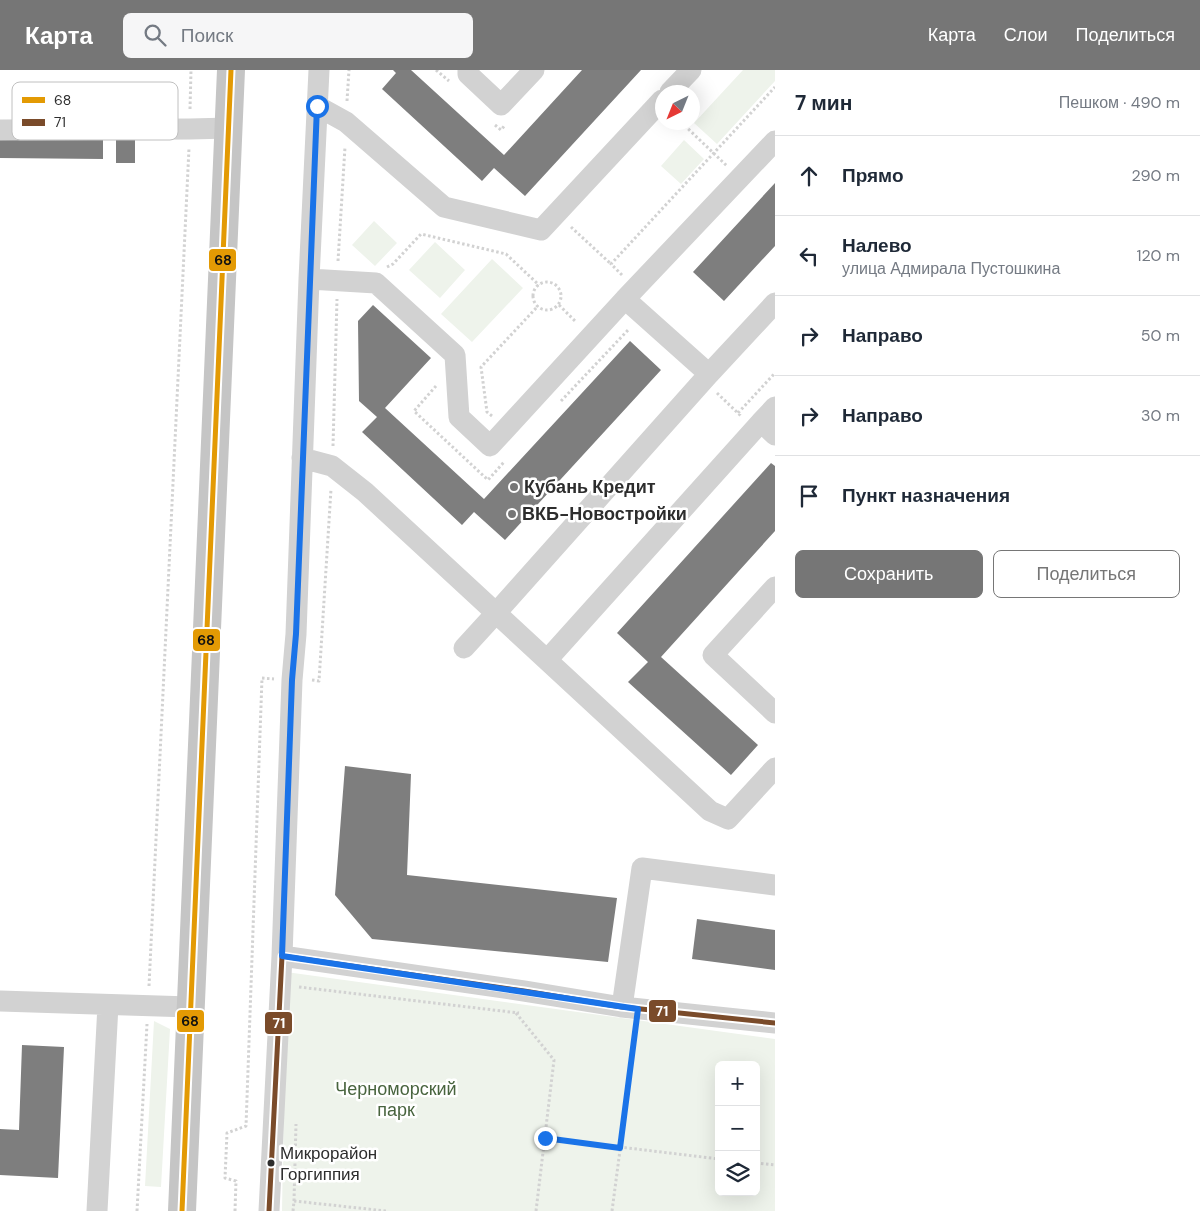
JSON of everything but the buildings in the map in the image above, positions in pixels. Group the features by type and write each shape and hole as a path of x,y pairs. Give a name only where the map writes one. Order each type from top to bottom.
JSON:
{"main road":[{"path":"182,1211 231,70"}],"street":[{"path":"269,1211 282,956 292,680 296,634 319,70"},
{"path":"468,70 468,74 501,105 534,70"},
{"path":"677,85 691,70"},
{"path":"317,106 346,122 444,207 541,230 655,108"},
{"path":"178,129 229,128"},
{"path":"309,279 376,283 455,355 459,417 490,446 775,141"},
{"path":"631,293 709,374"},
{"path":"464,648 775,303"},
{"path":"547,660 770,421"},
{"path":"302,458 332,466 364,492 710,811 728,819 775,768"},
{"path":"775,587 713,655 775,713"},
{"path":"622,1007 642,868 775,884"},
{"path":"282,956 622,1007 775,1023"},
{"path":"0,1000 108,1005 190,1006"},
{"path":"97,1211 108,1005"}],"path":[{"path":"137,1211 190,129 191,70"},
{"path":"611,264 775,87"},
{"path":"347,100 354,106"},
{"path":"690,130 740,178"},
{"path":"556,214 611,264 631,293"},
{"path":"385,268 393,264 421,234 506,254 539,285"},
{"path":"545,282 558,286 562,296 559,305 553,309 546,310 538,306 533,297 535,290 545,282"},
{"path":"559,305 591,336"},
{"path":"506,429 487,412 481,367 538,306"},
{"path":"556,407 631,327"},
{"path":"738,413 775,373"},
{"path":"441,381 414,411 488,480 508,458"},
{"path":"298,997 298,987 525,1013"},
{"path":"516,1012 554,1060 536,1211"},
{"path":"612,1211 636,1026 645,1028"},
{"path":"293,1211 296,1123"},
{"path":"545,1138 715,1159"},
{"path":"760,1163 775,1165"},
{"path":"294,1201 386,1211"}],"green space":[{"path":"743,70 775,70 775,81 717,144 700,128 700,117"},
{"path":"684,140 704,159 681,184 661,166"},
{"path":"374,221 397,243 375,266 352,245"},
{"path":"435,242 465,270 440,298 409,270"},
{"path":"492,259 523,288 472,342 441,314"},
{"name":"Черноморский парк","path":"286,972 775,1039 775,1211 282,1211"},
{"path":"154,1021 170,1029 161,1187 145,1186"}],"transit line":[{"name":"68","path":"182,1211 231,70"},
{"name":"71","path":"269,1211 282,956 622,1007 775,1023"}],"place":[{"name":"Кубань Кредит","path":"514,487"},
{"name":"ВКБ-Новостройки","path":"512,514"},
{"name":"Микрорайон Горгиппия","path":"271,1163"}],"route":[{"path":"317,106 282,956 638,1009 620,1148 545,1138"}]}
